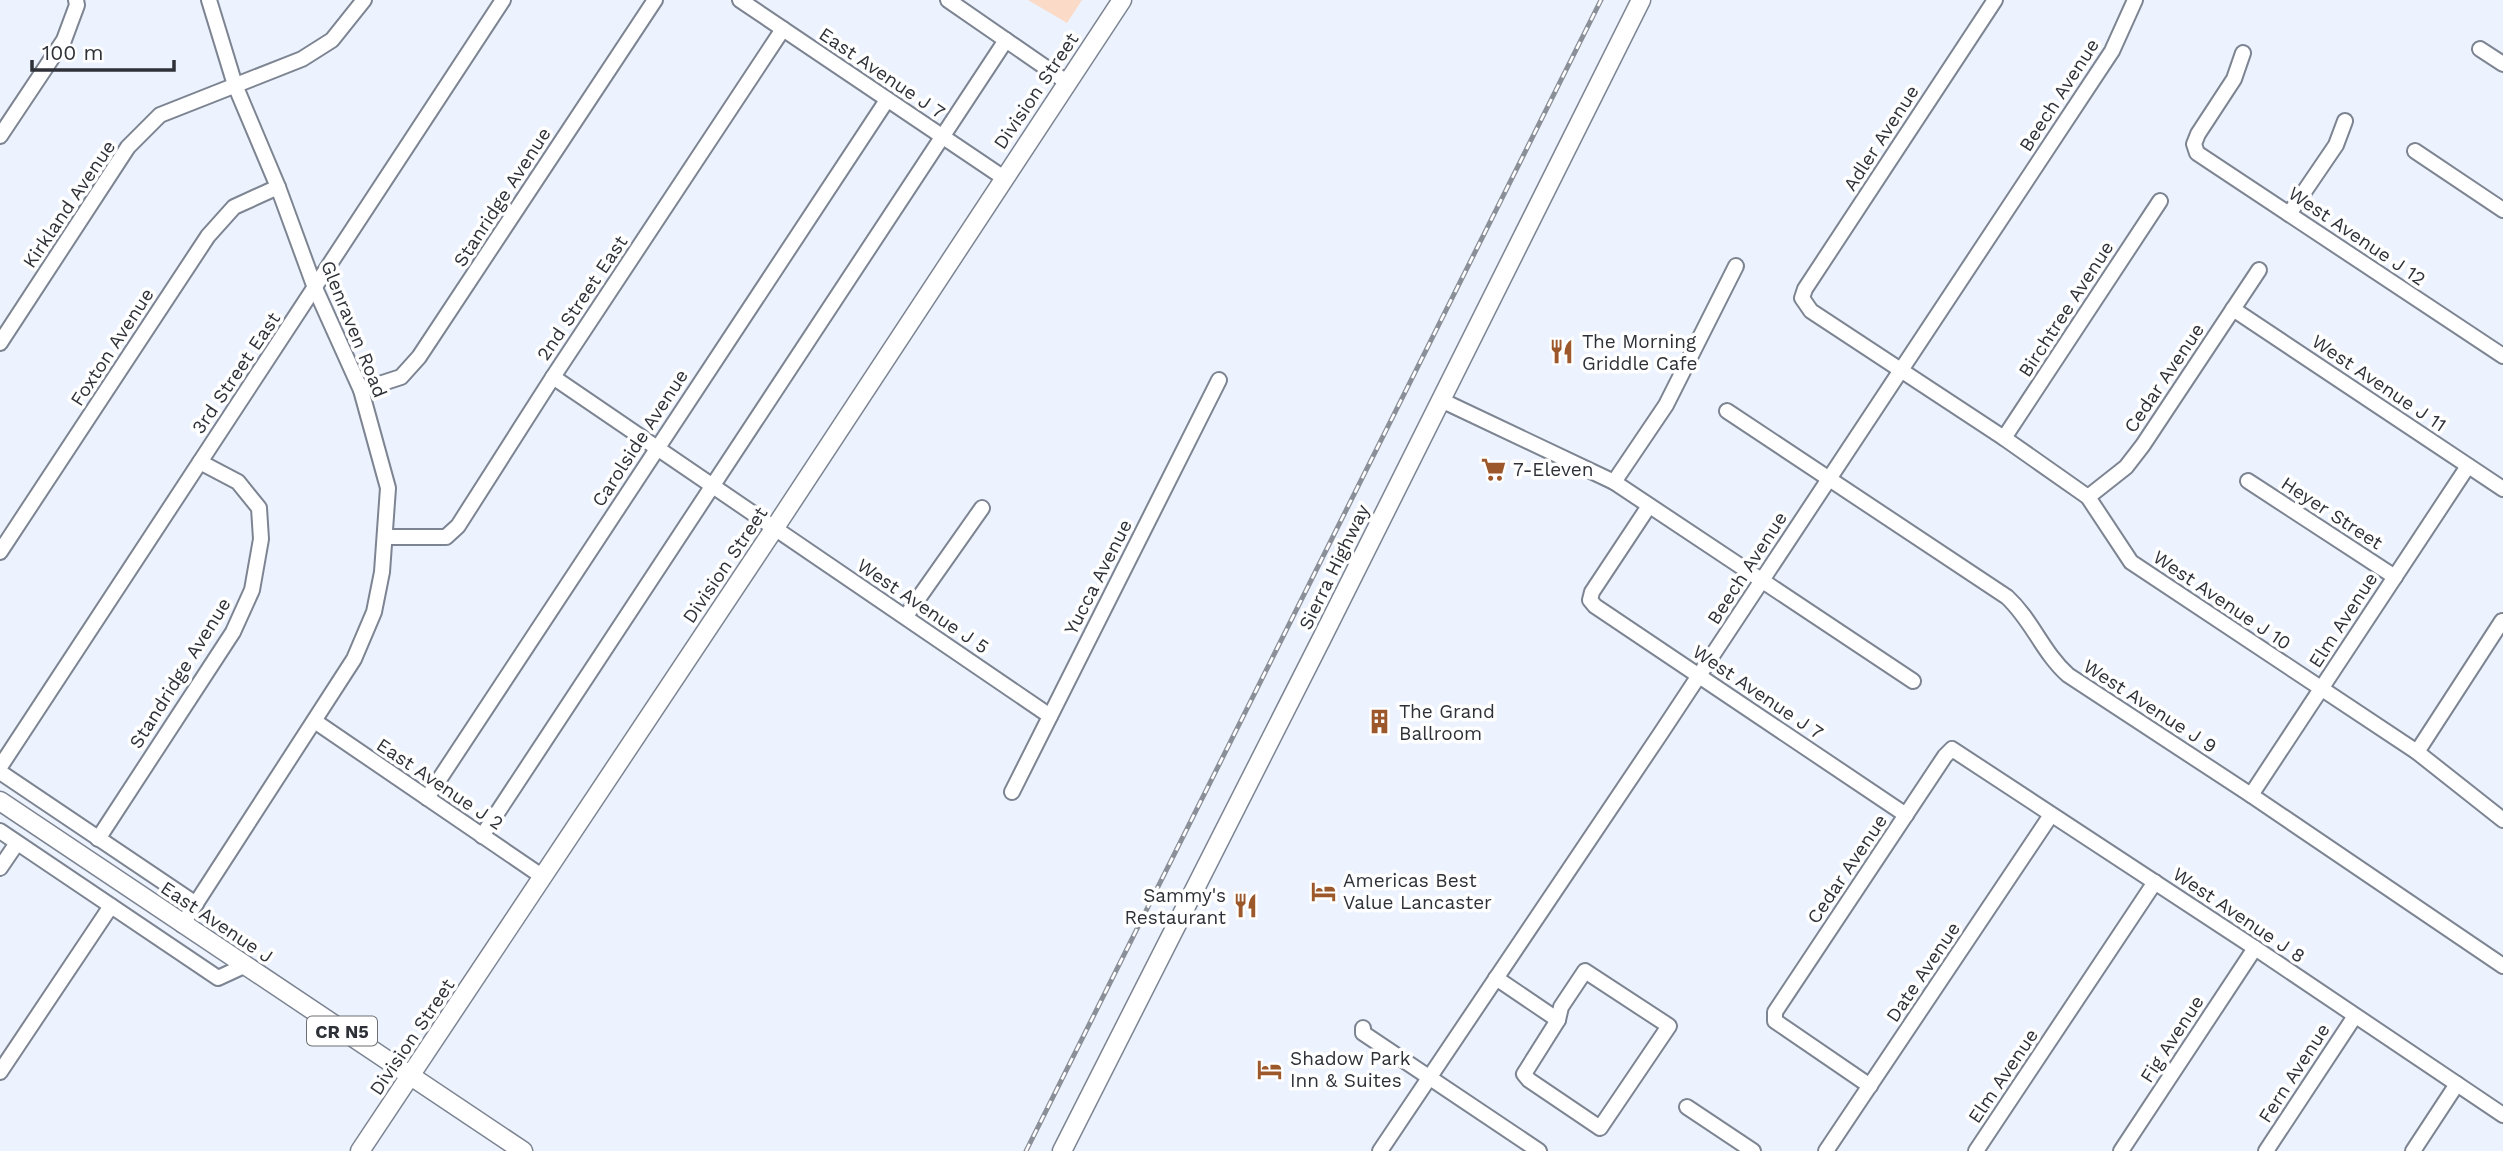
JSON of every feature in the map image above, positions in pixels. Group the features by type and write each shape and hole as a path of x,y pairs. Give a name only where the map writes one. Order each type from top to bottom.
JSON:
{"main road":[{"name":"Division Street","path":"360,1151 1122,0"},
{"name":"Sierra Highway","path":"1062,1151 1641,0"},
{"name":"East Avenue J","path":"0,801 411,1077"},
{"name":"CR N5","path":"411,1077 523,1151"}],"street":[{"path":"0,136 64,40 77,5 76,0"},
{"name":"Glenraven Road","path":"182,925 316,722 354,659 374,612 382,572 388,488 361,390 315,288 278,187 235,85 209,0"},
{"name":"Kirkland Avenue","path":"0,343 128,147 160,115 302,60 332,40 364,0"},
{"name":"3rd Street East","path":"0,769 503,0"},
{"name":"Stanridge Avenue","path":"361,390 401,377 419,357 654,0"},
{"name":"East Avenue J 7","path":"740,0 1004,178"},
{"path":"948,0 1068,83"},
{"name":"Adler Avenue","path":"1802,298 1805,289 1994,0"},
{"name":"Beech Avenue","path":"1380,1151 1762,581 2112,51 2132,1"},
{"name":"2nd Street East","path":"385,537 446,537 458,526 553,376 783,29"},
{"path":"482,836 1006,40"},
{"path":"2480,49 2503,64"},
{"name":"West Avenue J 12","path":"2243,53 2234,79 2194,144 2197,153 2503,356"},
{"name":"Carolside Avenue","path":"427,798 887,100"},
{"path":"2289,214 2336,145 2345,121"},
{"path":"2415,151 2503,210"},
{"name":"Foxton Avenue","path":"0,552 208,236 234,207 278,187"},
{"name":"Birchtree Avenue","path":"2004,438 2160,201"},
{"path":"1614,482 1666,405 1736,266"},
{"name":"Cedar Avenue","path":"2088,497 2126,467 2259,270"},
{"name":"West Avenue J 10","path":"1802,298 1811,311 2004,438 2088,497 2132,562 2417,752 2503,820"},
{"name":"West Avenue J 11","path":"2233,310 2503,489"},
{"name":"West Avenue J 5","path":"553,376 1050,716"},
{"name":"Yucca Avenue","path":"1012,792 1220,380"},
{"path":"1441,400 1614,482 1913,681"},
{"name":"West Avenue J 9","path":"1727,411 2007,597 2018,607 2057,666 2068,675 2503,966"},
{"name":"Standridge Avenue","path":"98,839 233,632 252,590 261,538 259,508 238,482 200,462"},
{"name":"Elm Avenue","path":"2251,795 2468,466"},
{"name":"Heyer Street","path":"2248,481 2395,576"},
{"name":"West Avenue J 7","path":"1649,506 1592,592 1590,600 1595,606 1906,815"},
{"path":"906,616 982,508"},
{"path":"2417,752 2502,621"},
{"name":"East Avenue J 2","path":"316,722 543,877"},
{"name":"Cedar Avenue","path":"1870,1086 1774,1021 1775,1012 1945,756 1952,750"},
{"name":"West Avenue J 8","path":"1952,750 2255,948 2503,1115"},
{"name":"East Avenue J","path":"0,769 195,904"},
{"name":"Date Avenue","path":"1826,1151 2051,815"},
{"path":"0,831 218,978 244,966"},
{"path":"0,868 17,843"},
{"name":"Elm Avenue","path":"1976,1151 2155,882"},
{"path":"0,1072 111,906"},
{"name":"Fig Avenue","path":"2121,1151 2255,948"},
{"path":"1585,971 1669,1026 1600,1128 1524,1074 1558,1020 1561,1007 1585,971"},
{"path":"1496,978 1558,1020"},
{"name":"Fern Avenue","path":"2266,1151 2355,1016"},
{"path":"1363,1028 1363,1033 1539,1151"},
{"path":"2413,1151 2457,1084"},
{"path":"1687,1107 1753,1151"}],"shaded area":[{"path":"1028,0 1082,0 1067,23"}],"railway":[{"path":"1026,1151 1601,0"}],"place":[{"name":"The Morning Griddle Cafe","path":"1562,352"},
{"name":"7-Eleven","path":"1493,469"},
{"name":"The Grand Ballroom","path":"1379,722"},
{"name":"Americas Best Value Lancaster","path":"1323,891"},
{"name":"Sammy's Restaurant","path":"1246,906"},
{"name":"Shadow Park Inn & Suites","path":"1270,1069"}]}
